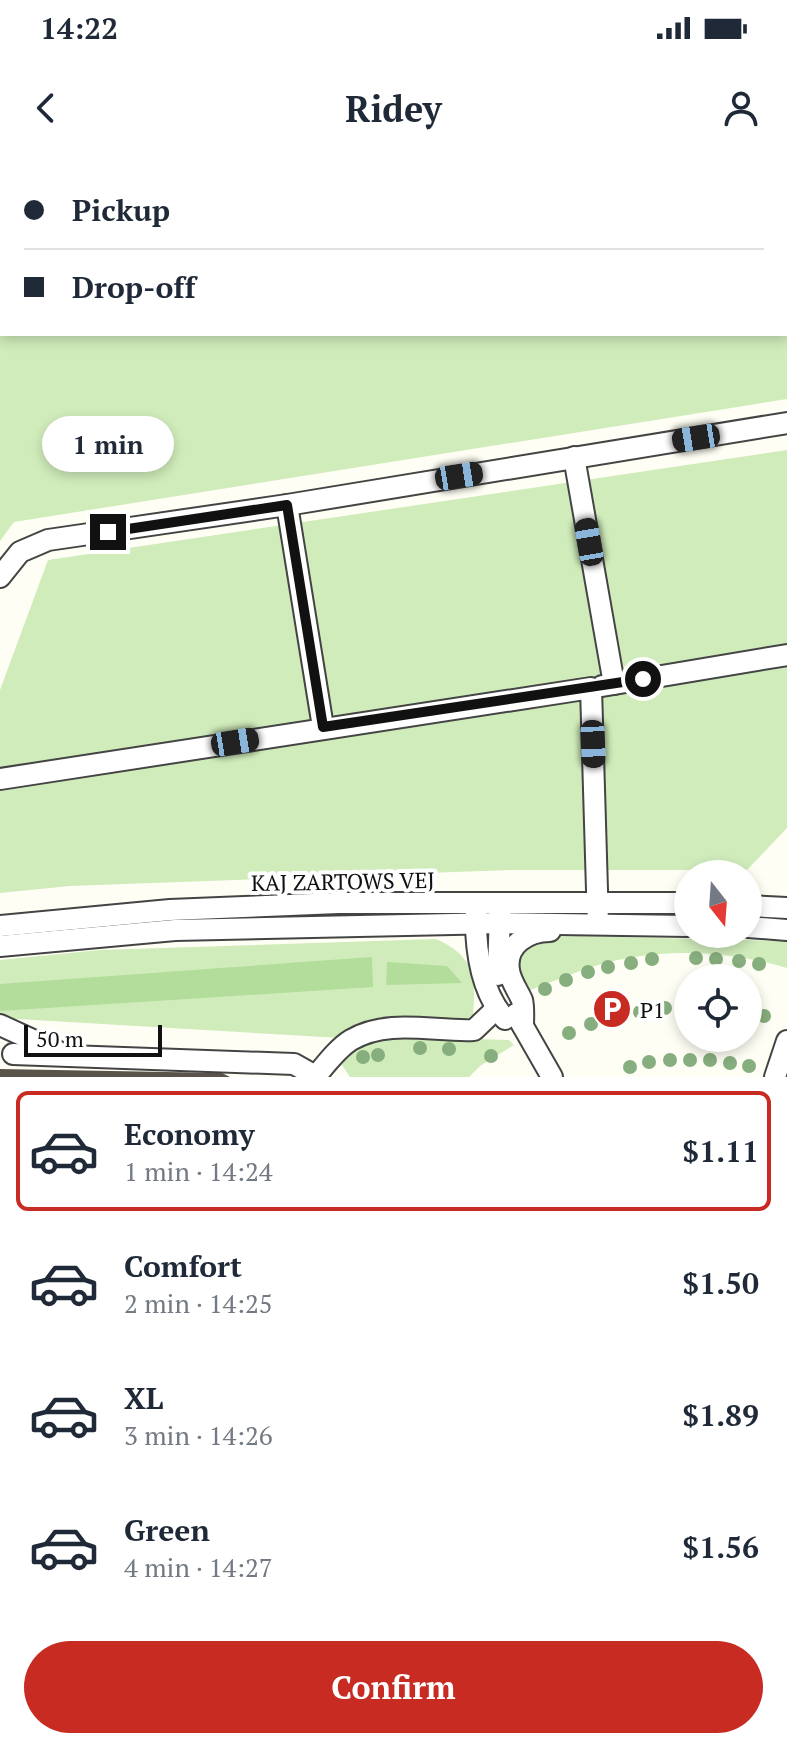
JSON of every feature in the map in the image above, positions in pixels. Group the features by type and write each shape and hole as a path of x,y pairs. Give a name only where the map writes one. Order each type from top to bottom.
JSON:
{"street":[{"path":"0,577 20,552 48,540 287,505 787,423"},
{"path":"574,457 614,684"},
{"path":"287,505 323,727"},
{"path":"0,779 787,655"},
{"path":"591,688 598,924"},
{"name":"KAJ ZARTOWS VEJ","path":"0,926 170,910 338,903 476,913"},
{"name":"KAJ ZARTOWS VEJ","path":"0,946 175,930 500,913 597,903 674,903"},
{"path":"762,907 787,908"},
{"path":"476,913 475,952 496,1009 508,1023 523,1026"},
{"path":"500,913 496,967 499,983 552,1077"},
{"name":"KAJ ZARTOWS VEJ","path":"500,913 598,924 674,926"},
{"path":"523,1026 523,1004 509,970 512,951 520,940 545,931 604,931 622,924"},
{"path":"762,928 787,930"},
{"path":"13,1054 294,1064 316,1076 348,1041 365,1033 390,1027 474,1030 496,1009"},
{"path":"0,1025 66,1055"},
{"path":"775,1077 787,1041"}],"green space":[{"path":"0,336 787,336 787,399 14,522 0,541"},
{"path":"787,450 787,828 757,860 674,860 674,870 512,870 70,886 0,893 0,690 48,560"},
{"path":"544,937 674,938 674,948 762,948 762,940 787,941 787,968 716,954 643,956 595,966 525,992 517,971 519,956"},
{"path":"436,939 465,960 473,978 473,1015 463,1021 341,1038 0,1018 0,960 100,950"},
{"path":"372,957 373,987 0,1011 0,984"},
{"path":"387,962 447,966 462,983 386,985"},
{"path":"400,1037 509,1040 514,1045 480,1066 469,1077 350,1077 340,1062 368,1044"}],"building":[{"path":"0,1069 222,1073 230,1077 0,1077"}],"place":[{"name":"P1","path":"612,1009"}],"route":[{"path":"108,532 287,505 323,727 643,679"}]}
